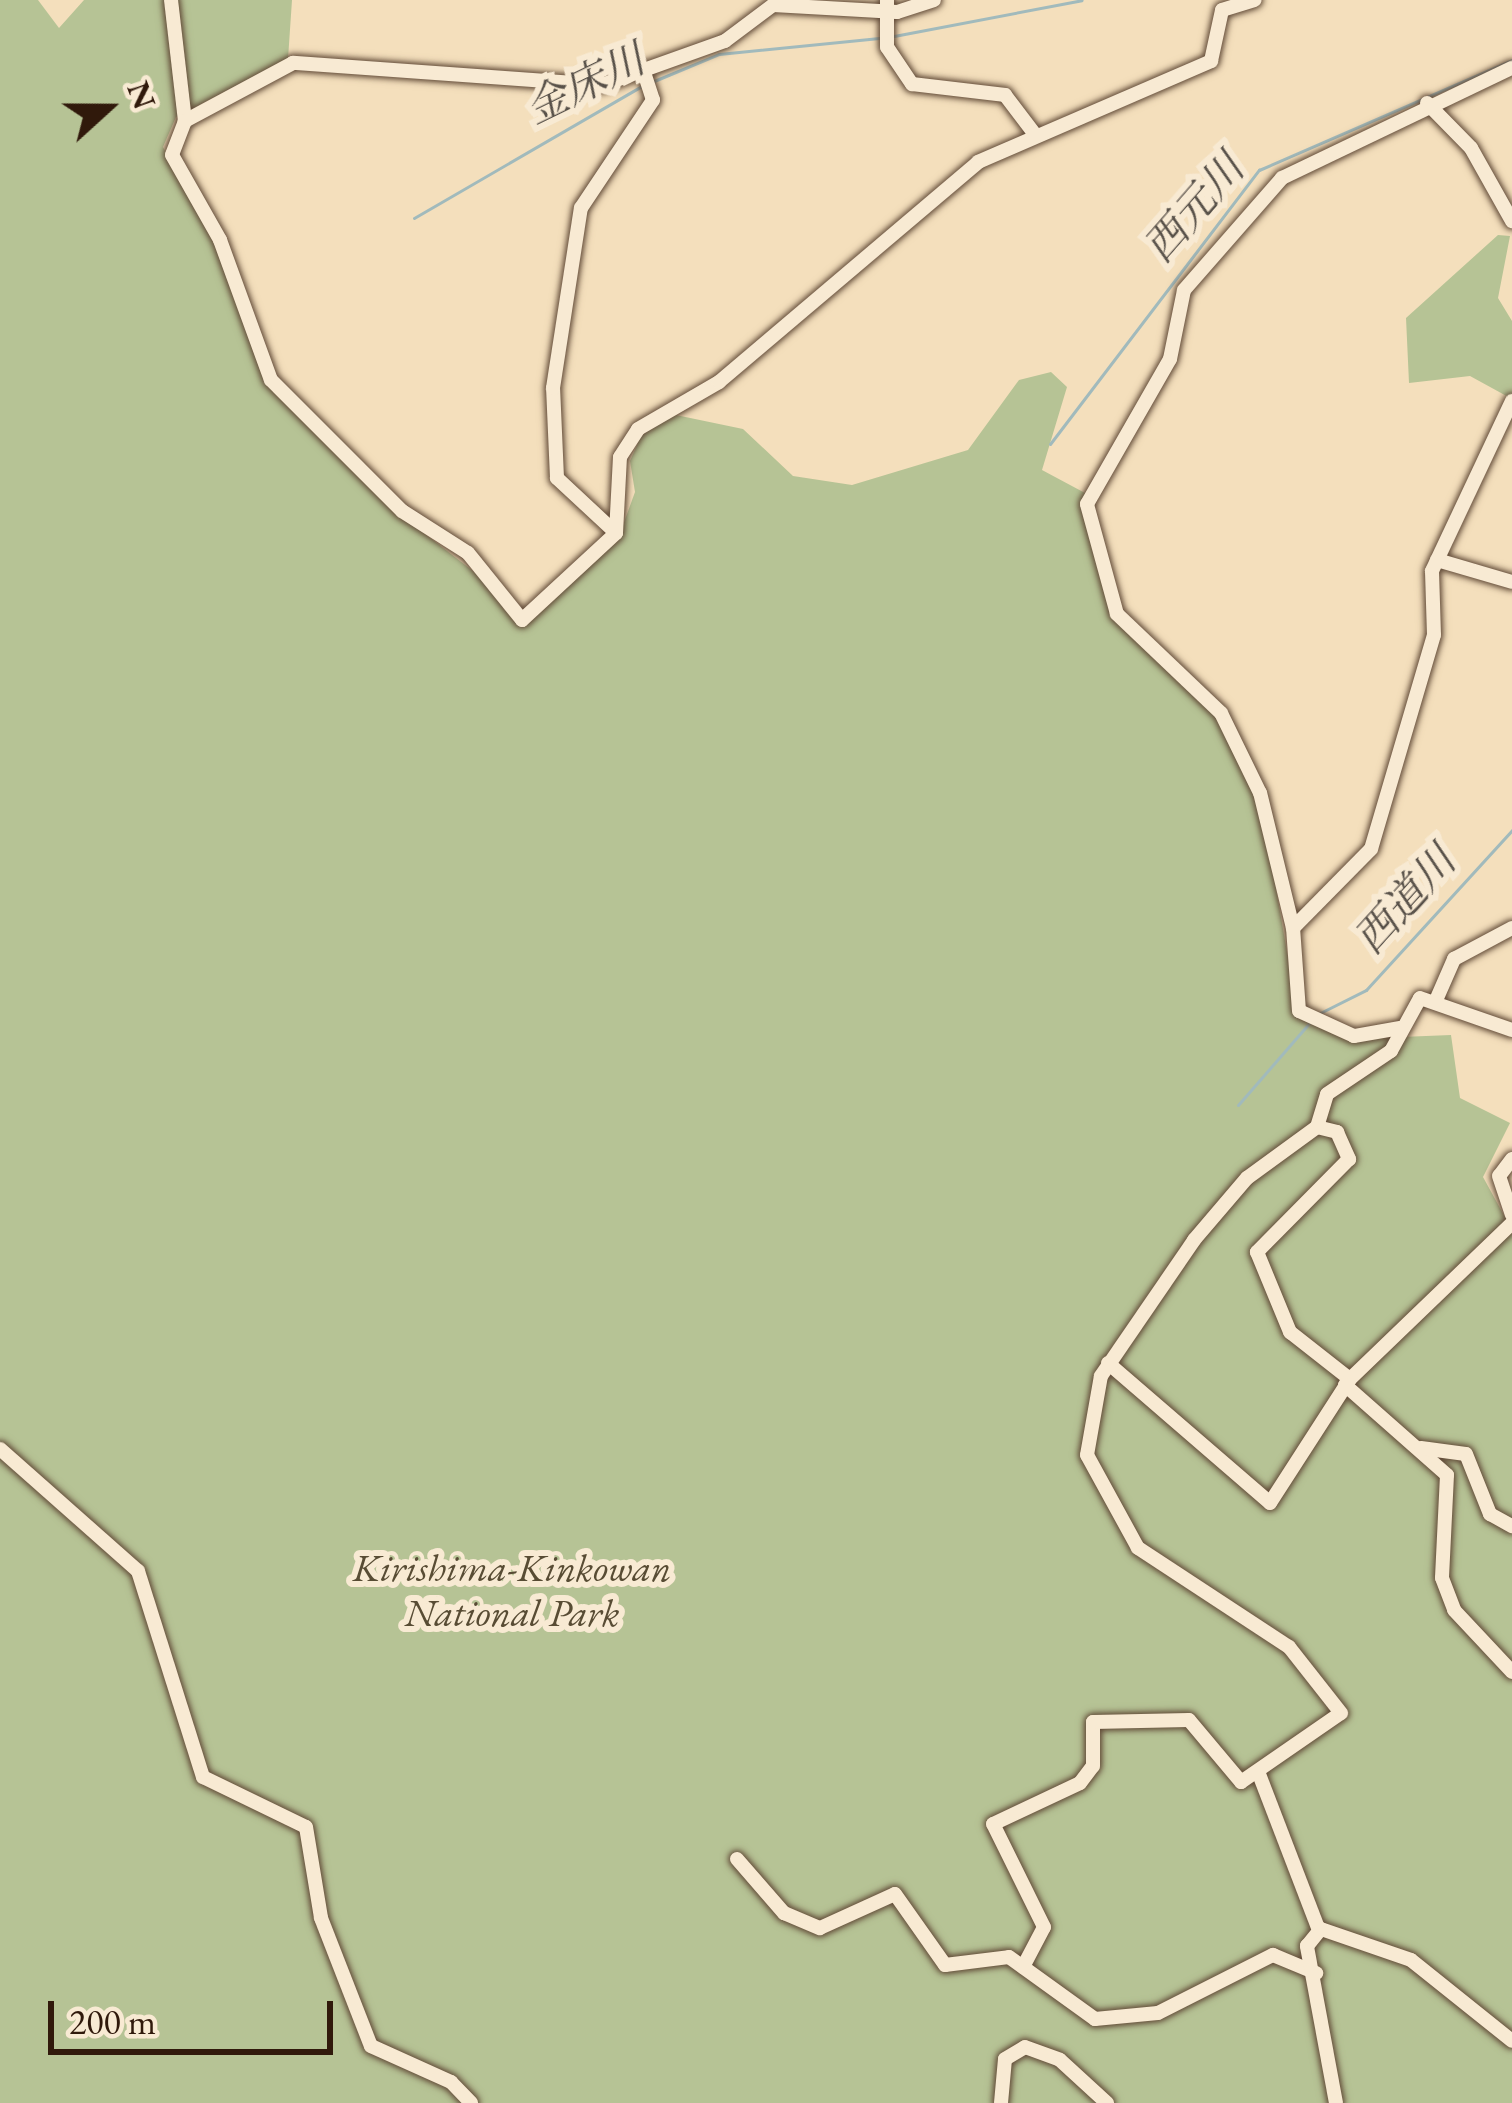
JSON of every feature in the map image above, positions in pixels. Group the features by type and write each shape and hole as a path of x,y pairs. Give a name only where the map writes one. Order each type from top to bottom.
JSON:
{"street":[{"path":"171,0 185,121 172,155 220,241 264,369 402,511 468,553 522,620 616,533 627,439 719,382 978,162 1211,61 1222,10 1254,0"},
{"path":"185,121 312,60 595,85 645,72 725,41 773,5 934,0"},
{"path":"886,5 887,47 920,91 1005,95 1034,134"},
{"path":"1400,1028 1362,1037 1304,1014 1293,997 1293,928 1236,736 1117,614 1087,505 1170,359 1184,290 1282,178 1427,103 1512,68"},
{"path":"616,533 567,492 552,460 560,286 583,200 653,90 645,72"},
{"path":"1427,103 1471,148 1510,216"},
{"path":"1293,928 1371,849 1434,635 1437,560 1512,400"},
{"path":"1437,560 1512,582"},
{"path":"1437,998 1454,959 1512,928"},
{"path":"1023,1967 1044,1927 993,1824 1079,1783 1093,1766 1093,1721 1189,1720 1241,1783 1329,1729 1339,1701 1289,1647 1138,1548 1087,1455 1108,1363 1247,1178 1317,1127 1327,1094 1383,1059 1420,998 1437,998 1512,1030"},
{"path":"1317,1127 1337,1132 1349,1160 1257,1252 1290,1332 1421,1448 1454,1495 1442,1578 1454,1610 1512,1672"},
{"path":"1108,1363 1264,1504 1348,1382 1512,1219 1499,1176 1512,1159"},
{"path":"1421,1448 1466,1454 1490,1514 1512,1526"},
{"path":"2,1451 138,1571 157,1619 203,1777 306,1827 321,1918 371,2046 471,2103"},
{"path":"1259,1774 1319,1930"},
{"path":"737,1859 793,1919 841,1928 890,1891 945,1965 1003,1957 1023,1967 1066,2005 1115,2020 1205,1995 1273,1954 1316,1973"},
{"path":"1336,2103 1316,1973 1307,1946 1319,1930 1340,1927 1411,1960 1512,2041"},
{"path":"1001,2103 1005,2059 1025,2047 1060,2060 1107,2103"}],"green space":[{"name":"Kirishima-Kinkowan National Park","path":"0,0 38,0 59,28 84,0 292,0 288,59 176,117 163,147 220,254 261,373 398,513 527,613 618,539 635,492 630,461 641,436 671,414 743,429 793,476 852,485 968,450 1019,380 1051,372 1067,387 1042,470 1085,493 1111,612 1227,727 1264,819 1297,1010 1351,1039 1451,1035 1460,1098 1510,1123 1483,1177 1512,1230 1512,2103 0,2103"},
{"path":"1498,235 1510,236 1498,298 1512,321 1512,399 1470,376 1409,383 1406,318"}],"waterway":[{"name":"金床川","path":"894,36 1082,0"},
{"name":"金床川","path":"654,81 719,54 879,38"},
{"name":"西元川","path":"1050,444 1259,170 1512,60"},
{"path":"414,218 640,87"},
{"name":"西道川","path":"1318,1014 1366,990 1512,830"},
{"name":"西道川","path":"1238,1105 1311,1021"}]}
